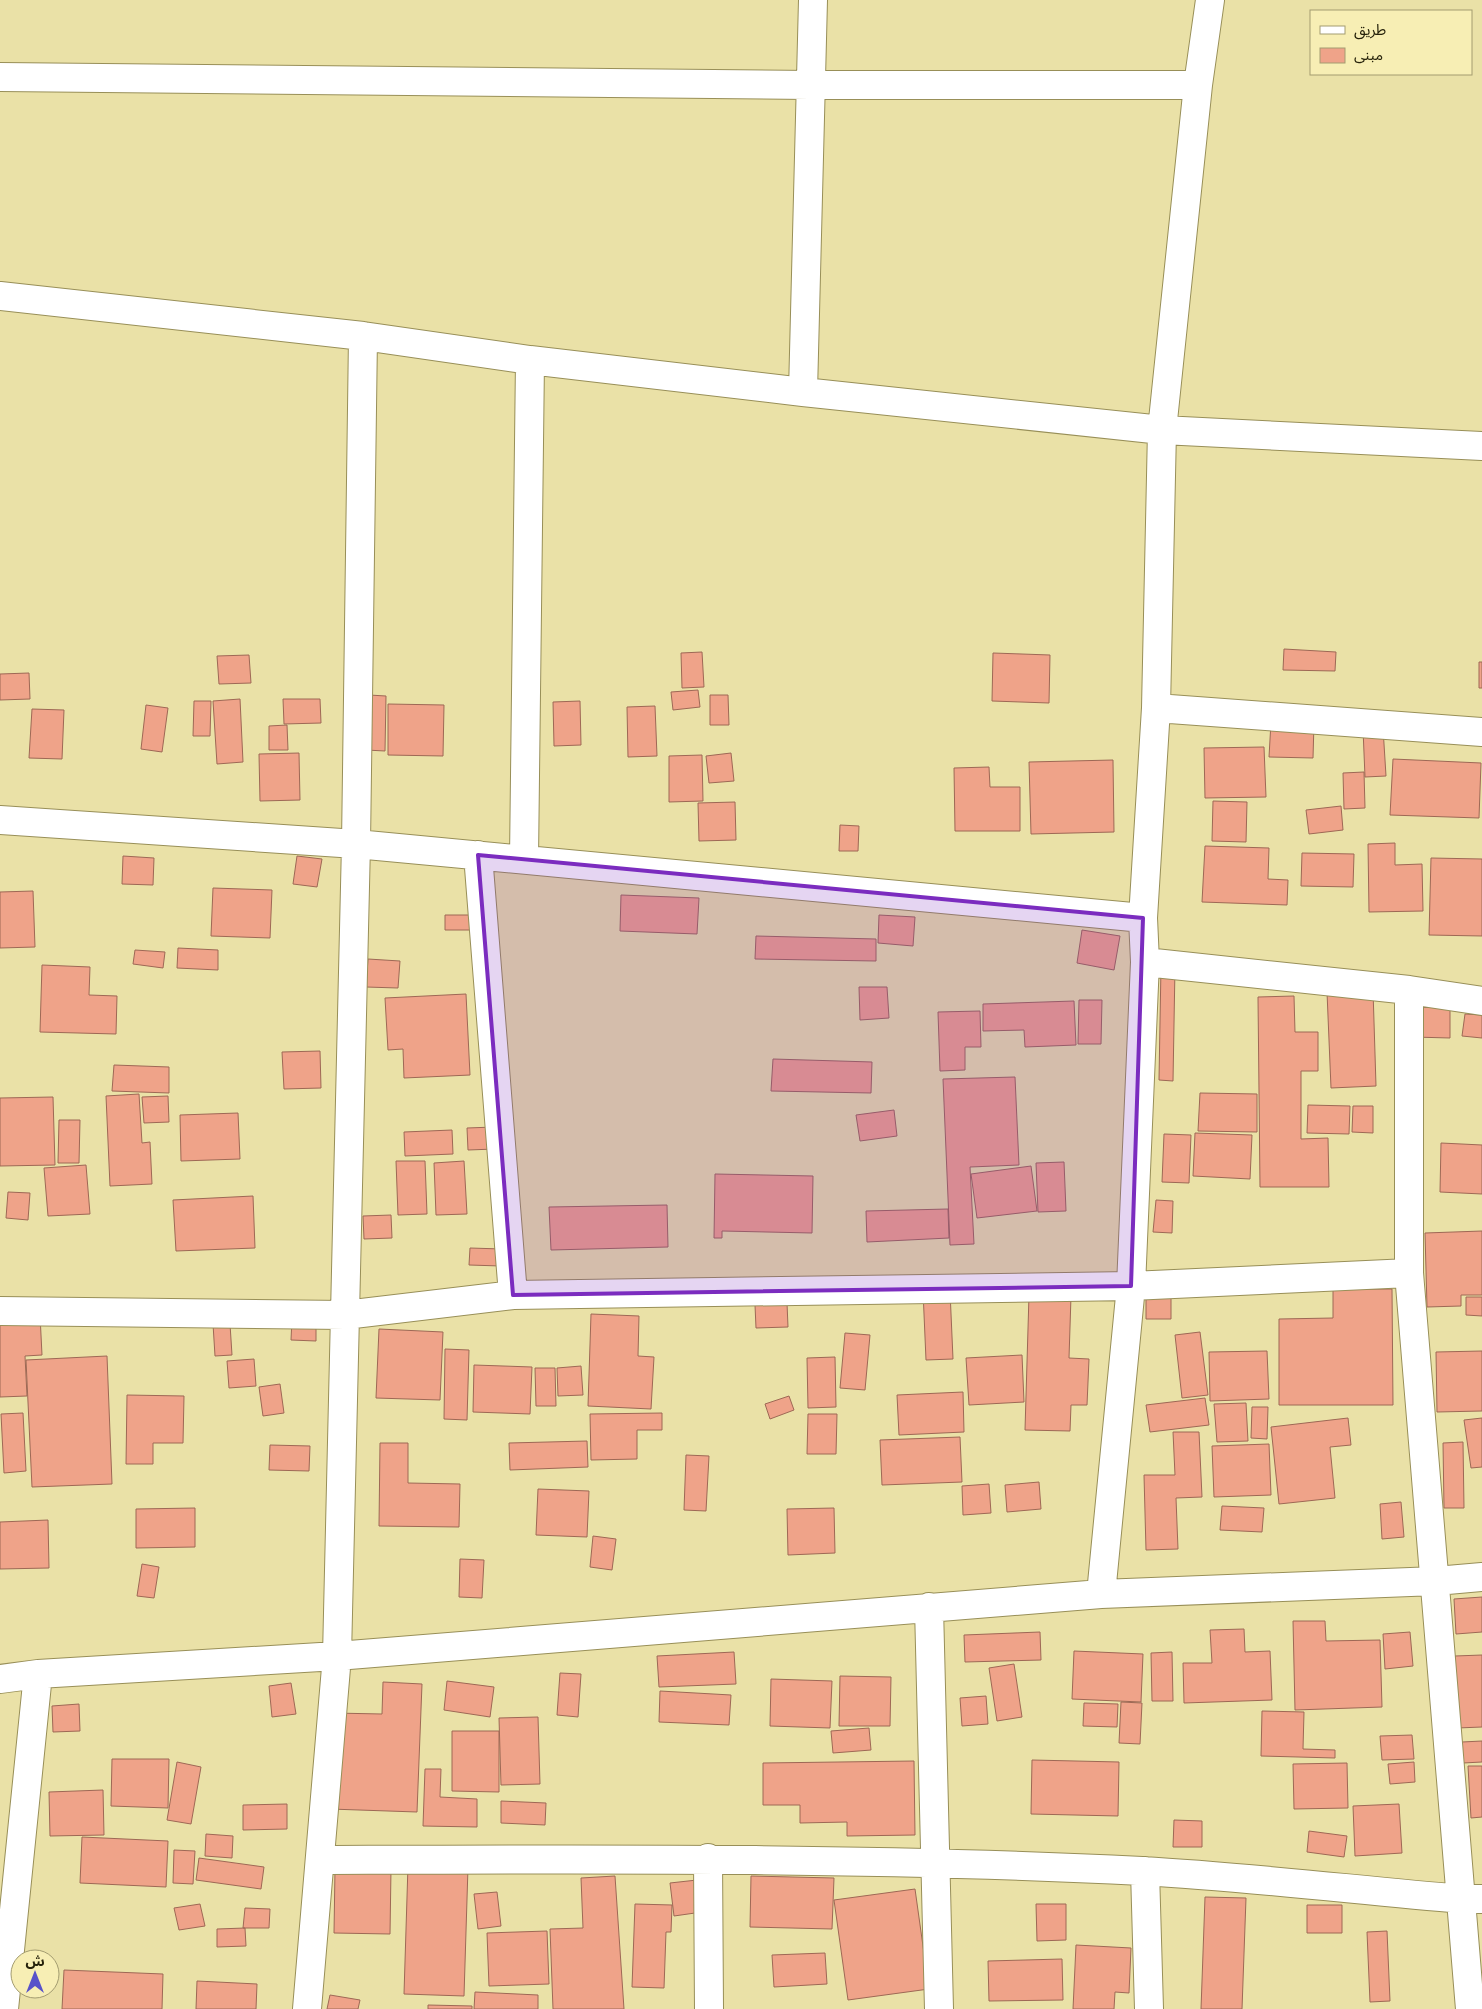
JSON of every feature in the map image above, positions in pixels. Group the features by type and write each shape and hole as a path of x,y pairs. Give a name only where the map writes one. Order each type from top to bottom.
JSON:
{"street":[{"path":"803,392 813,0"},
{"path":"1101,1594 1131,1286 1144,962 1143,918 1156,708 1162,430 1198,85 1210,0"},
{"path":"0,77 810,84 1198,85"},
{"path":"0,296 363,336 530,360 803,392 1162,430 1482,446"},
{"path":"307,2009 337,1656 356,844 363,336"},
{"path":"524,859 530,360"},
{"path":"1156,708 1482,732"},
{"path":"0,820 356,844 1143,918"},
{"path":"478,855 513,1295"},
{"path":"1144,962 1408,990 1482,1001"},
{"path":"1408,990 1409,1273 1436,1581 1472,1899 1470,2009"},
{"path":"0,1311 345,1315 513,1295 1131,1286 1409,1273"},
{"path":"0,1679 38,1674 337,1656 1101,1594 1436,1581 1482,1577"},
{"path":"929,1607 939,2009"},
{"path":"4,2009 38,1674"},
{"path":"320,1860 708,1858 935,1862 1145,1871 1472,1899"},
{"path":"708,1858 709,2009"},
{"path":"1145,1871 1149,2009"}],"highlighted area":[{"path":"478,855 1143,918 1131,1286 513,1295"}],"building":[{"path":"1284,649 1336,652 1335,671 1283,670"},
{"path":"702,652 704,687 682,688 681,653"},
{"path":"993,653 1050,655 1049,703 992,701"},
{"path":"249,655 251,683 219,684 217,656"},
{"path":"1479,662 1482,662 1482,688 1479,688"},
{"path":"29,673 30,699 0,700 0,674"},
{"path":"698,690 700,707 673,710 671,692"},
{"path":"369,695 386,696 385,751 366,750"},
{"path":"710,695 728,695 729,725 710,725"},
{"path":"240,699 243,762 217,764 213,701"},
{"path":"283,699 320,699 321,723 284,724"},
{"path":"194,701 211,701 210,736 193,736"},
{"path":"580,701 581,745 554,746 553,702"},
{"path":"388,704 444,705 443,756 388,755"},
{"path":"146,705 168,708 162,752 141,749"},
{"path":"655,706 657,756 628,757 627,707"},
{"path":"32,709 64,710 62,759 29,758"},
{"path":"1271,722 1314,723 1313,758 1269,757"},
{"path":"287,725 288,750 269,750 269,726"},
{"path":"1383,728 1386,776 1365,777 1363,729"},
{"path":"1264,747 1266,797 1205,798 1204,748"},
{"path":"299,753 300,800 260,801 259,754"},
{"path":"731,753 734,781 709,783 706,756"},
{"path":"702,755 703,801 669,802 669,756"},
{"path":"1393,759 1481,763 1479,818 1390,815"},
{"path":"1113,760 1114,832 1031,834 1029,762"},
{"path":"989,767 990,787 1020,787 1020,831 955,831 954,768"},
{"path":"1364,772 1365,808 1344,809 1343,773"},
{"path":"1213,801 1247,802 1246,842 1212,841"},
{"path":"735,802 736,840 699,841 698,803"},
{"path":"1341,806 1343,830 1309,834 1306,810"},
{"path":"840,825 859,826 858,851 839,851"},
{"path":"1395,843 1395,865 1422,864 1423,911 1369,912 1368,844"},
{"path":"1205,846 1269,848 1268,879 1288,880 1287,905 1202,902"},
{"path":"1302,853 1354,854 1353,887 1301,886"},
{"path":"123,856 154,858 153,885 122,884"},
{"path":"297,856 322,859 317,887 293,884"},
{"path":"1431,858 1482,859 1482,936 1429,935"},
{"path":"213,888 272,890 270,938 211,936"},
{"path":"33,891 35,947 0,948 0,892"},
{"path":"621,895 699,898 697,934 620,931"},
{"path":"445,915 470,915 470,930 445,930"},
{"path":"879,915 915,917 913,946 878,943"},
{"path":"1082,930 1120,936 1114,970 1077,963"},
{"path":"756,936 876,939 876,961 755,959"},
{"path":"178,948 218,950 218,970 177,968"},
{"path":"135,950 165,952 163,968 133,964"},
{"path":"368,959 400,961 398,988 366,987"},
{"path":"42,965 90,967 89,995 117,996 116,1034 40,1032"},
{"path":"1161,966 1175,967 1173,1081 1159,1080"},
{"path":"859,987 887,987 889,1018 860,1020"},
{"path":"1373,990 1376,1086 1331,1088 1327,992"},
{"path":"466,994 470,1075 404,1078 403,1049 388,1050 385,998"},
{"path":"1294,996 1295,1032 1318,1032 1318,1071 1301,1071 1301,1139 1328,1138 1329,1187 1260,1187 1258,997"},
{"path":"1079,1000 1102,1000 1101,1044 1078,1044"},
{"path":"1074,1001 1076,1045 1025,1047 1024,1030 983,1031 983,1004"},
{"path":"1413,1007 1450,1008 1450,1038 1413,1037"},
{"path":"980,1011 981,1047 965,1047 965,1070 940,1071 938,1012"},
{"path":"1465,1014 1482,1015 1482,1038 1462,1036"},
{"path":"320,1051 321,1088 284,1089 282,1052"},
{"path":"773,1059 872,1062 871,1093 771,1091"},
{"path":"114,1065 169,1067 169,1093 112,1091"},
{"path":"1015,1077 1019,1165 970,1167 974,1244 950,1245 943,1079"},
{"path":"1200,1093 1257,1094 1257,1132 1198,1131"},
{"path":"139,1094 142,1143 150,1142 152,1184 110,1186 106,1096"},
{"path":"168,1096 169,1122 144,1123 142,1097"},
{"path":"53,1097 55,1165 0,1166 0,1098"},
{"path":"1308,1105 1350,1106 1349,1134 1307,1133"},
{"path":"1353,1106 1373,1106 1373,1133 1352,1132"},
{"path":"894,1110 897,1136 860,1141 856,1115"},
{"path":"238,1113 240,1159 181,1161 180,1115"},
{"path":"59,1120 80,1120 79,1163 58,1163"},
{"path":"494,1127 495,1149 468,1150 467,1128"},
{"path":"452,1130 453,1154 405,1156 404,1132"},
{"path":"1195,1133 1252,1135 1250,1179 1193,1176"},
{"path":"1164,1134 1191,1135 1189,1183 1162,1182"},
{"path":"1441,1143 1482,1145 1482,1194 1440,1192"},
{"path":"396,1161 425,1161 427,1214 398,1215"},
{"path":"464,1161 467,1214 436,1215 434,1163"},
{"path":"1064,1162 1066,1211 1038,1212 1036,1163"},
{"path":"86,1165 90,1214 48,1216 44,1168"},
{"path":"1031,1166 1037,1211 977,1218 971,1174"},
{"path":"715,1174 813,1176 812,1233 722,1231 722,1238 714,1238"},
{"path":"8,1192 30,1193 28,1220 6,1218"},
{"path":"253,1196 255,1248 176,1251 173,1200"},
{"path":"1156,1200 1173,1201 1172,1233 1153,1232"},
{"path":"667,1205 668,1247 551,1250 549,1207"},
{"path":"948,1209 949,1238 867,1242 866,1211"},
{"path":"391,1215 392,1238 364,1239 363,1216"},
{"path":"1482,1231 1482,1295 1461,1295 1461,1306 1427,1307 1425,1233"},
{"path":"470,1248 502,1249 501,1266 469,1265"},
{"path":"1146,1284 1171,1284 1171,1319 1146,1319"},
{"path":"1333,1289 1392,1289 1393,1405 1279,1405 1279,1319 1333,1318"},
{"path":"923,1291 950,1291 953,1359 926,1360"},
{"path":"1029,1295 1071,1296 1069,1358 1089,1359 1087,1405 1071,1405 1070,1431 1025,1430"},
{"path":"1466,1297 1482,1297 1482,1316 1466,1315"},
{"path":"787,1303 788,1327 756,1328 755,1305"},
{"path":"591,1314 639,1316 638,1356 654,1357 651,1409 588,1406"},
{"path":"40,1315 42,1355 25,1356 27,1396 0,1397 0,1317"},
{"path":"292,1318 316,1319 316,1341 291,1340"},
{"path":"213,1324 230,1324 232,1355 215,1356"},
{"path":"379,1329 443,1332 440,1400 376,1398"},
{"path":"1200,1332 1208,1395 1182,1398 1175,1335"},
{"path":"845,1333 870,1335 865,1390 840,1388"},
{"path":"445,1349 469,1350 467,1420 444,1419"},
{"path":"1267,1351 1269,1399 1210,1401 1209,1352"},
{"path":"1482,1351 1482,1411 1437,1412 1436,1352"},
{"path":"1022,1355 1024,1402 969,1405 966,1358"},
{"path":"107,1356 112,1484 32,1487 26,1360"},
{"path":"835,1357 836,1407 808,1408 807,1358"},
{"path":"254,1359 256,1386 229,1388 227,1361"},
{"path":"474,1365 532,1367 530,1414 473,1412"},
{"path":"581,1366 583,1395 558,1396 557,1368"},
{"path":"535,1368 555,1368 556,1406 536,1406"},
{"path":"280,1384 284,1413 263,1416 259,1387"},
{"path":"963,1392 964,1432 899,1435 897,1395"},
{"path":"127,1395 184,1396 183,1443 153,1443 153,1464 126,1464"},
{"path":"789,1396 794,1410 770,1419 765,1404"},
{"path":"1205,1398 1209,1425 1150,1432 1146,1405"},
{"path":"1246,1403 1248,1441 1217,1442 1214,1404"},
{"path":"1252,1407 1268,1407 1267,1439 1251,1438"},
{"path":"23,1413 26,1471 4,1473 1,1414"},
{"path":"662,1413 662,1430 637,1430 637,1459 591,1460 590,1414"},
{"path":"808,1414 837,1414 836,1454 807,1454"},
{"path":"1348,1418 1351,1445 1330,1447 1335,1498 1279,1504 1271,1427"},
{"path":"1482,1418 1482,1467 1471,1468 1464,1420"},
{"path":"1173,1432 1199,1432 1202,1497 1176,1498 1178,1549 1146,1550 1144,1475 1175,1475"},
{"path":"960,1437 962,1482 882,1485 880,1440"},
{"path":"587,1441 588,1467 510,1470 509,1443"},
{"path":"1463,1442 1464,1508 1444,1508 1443,1443"},
{"path":"380,1443 408,1443 408,1483 460,1484 459,1527 379,1526"},
{"path":"1269,1444 1271,1495 1214,1497 1212,1446"},
{"path":"270,1445 310,1446 309,1471 269,1470"},
{"path":"686,1455 709,1456 706,1511 684,1510"},
{"path":"1039,1482 1041,1509 1007,1512 1005,1485"},
{"path":"989,1484 991,1513 963,1515 962,1486"},
{"path":"538,1489 589,1491 587,1537 536,1535"},
{"path":"1401,1502 1404,1537 1382,1539 1380,1504"},
{"path":"1222,1506 1264,1508 1262,1532 1220,1530"},
{"path":"195,1508 195,1547 136,1548 136,1509"},
{"path":"834,1508 835,1553 788,1555 787,1509"},
{"path":"48,1520 49,1568 0,1569 0,1522"},
{"path":"593,1536 616,1539 612,1570 590,1567"},
{"path":"460,1559 484,1560 482,1598 459,1597"},
{"path":"142,1564 159,1567 154,1598 137,1596"},
{"path":"1482,1597 1482,1632 1456,1634 1454,1599"},
{"path":"1293,1621 1325,1621 1326,1641 1380,1640 1382,1707 1295,1710"},
{"path":"1244,1629 1245,1652 1270,1651 1272,1700 1184,1703 1183,1663 1212,1663 1210,1630"},
{"path":"1040,1632 1041,1660 965,1662 964,1635"},
{"path":"1410,1632 1413,1666 1385,1669 1383,1634"},
{"path":"1074,1651 1143,1654 1141,1702 1072,1699"},
{"path":"734,1652 736,1684 659,1687 657,1656"},
{"path":"1172,1652 1173,1701 1152,1701 1151,1653"},
{"path":"1482,1655 1482,1727 1457,1728 1455,1656"},
{"path":"1014,1664 1022,1717 997,1721 989,1668"},
{"path":"560,1673 581,1674 578,1717 557,1715"},
{"path":"840,1676 891,1677 890,1726 839,1726"},
{"path":"771,1679 832,1681 830,1728 770,1726"},
{"path":"447,1681 494,1687 490,1717 444,1710"},
{"path":"383,1682 422,1684 417,1812 330,1809 333,1713 382,1714"},
{"path":"291,1683 296,1714 272,1717 269,1686"},
{"path":"660,1691 731,1695 729,1725 659,1722"},
{"path":"986,1696 988,1724 962,1726 960,1698"},
{"path":"1121,1702 1142,1703 1140,1744 1119,1743"},
{"path":"1084,1703 1118,1704 1117,1727 1083,1726"},
{"path":"79,1704 80,1731 53,1732 52,1706"},
{"path":"1262,1711 1304,1712 1303,1749 1335,1750 1335,1758 1261,1756"},
{"path":"538,1717 540,1784 501,1785 499,1718"},
{"path":"869,1728 871,1750 833,1753 831,1731"},
{"path":"452,1731 499,1731 499,1792 452,1791"},
{"path":"1412,1735 1414,1759 1382,1760 1380,1736"},
{"path":"1482,1741 1482,1762 1463,1763 1462,1742"},
{"path":"112,1759 169,1759 168,1808 111,1806"},
{"path":"1032,1760 1119,1762 1118,1816 1031,1814"},
{"path":"914,1761 915,1835 847,1836 847,1822 800,1823 800,1805 763,1805 763,1763"},
{"path":"177,1762 201,1767 191,1824 167,1820"},
{"path":"1414,1762 1415,1782 1390,1784 1388,1764"},
{"path":"1347,1763 1348,1808 1294,1809 1293,1764"},
{"path":"1468,1766 1482,1766 1482,1817 1471,1818"},
{"path":"425,1769 441,1769 440,1797 477,1799 477,1827 423,1826"},
{"path":"103,1790 104,1835 50,1836 49,1792"},
{"path":"501,1801 546,1803 545,1825 501,1823"},
{"path":"287,1804 287,1829 243,1830 243,1805"},
{"path":"1399,1804 1402,1853 1355,1856 1353,1806"},
{"path":"1174,1820 1202,1821 1202,1847 1173,1847"},
{"path":"1309,1831 1347,1836 1344,1857 1307,1852"},
{"path":"206,1834 233,1836 232,1858 205,1856"},
{"path":"82,1837 168,1841 166,1887 80,1883"},
{"path":"174,1850 195,1851 193,1884 173,1883"},
{"path":"199,1858 264,1867 261,1889 196,1880"},
{"path":"408,1865 468,1867 464,1996 404,1994"},
{"path":"335,1869 391,1869 390,1934 334,1933"},
{"path":"615,1876 624,2009 553,2009 550,1929 583,1928 581,1878"},
{"path":"751,1876 834,1878 832,1929 750,1927"},
{"path":"697,1880 702,1912 674,1916 670,1883"},
{"path":"915,1889 929,1989 848,2000 834,1900"},
{"path":"497,1892 501,1926 478,1929 474,1894"},
{"path":"1205,1897 1246,1898 1242,2009 1201,2009"},
{"path":"200,1904 205,1926 179,1930 174,1908"},
{"path":"635,1904 672,1905 671,1932 666,1932 664,1988 632,1987"},
{"path":"1036,1904 1066,1904 1066,1940 1037,1941"},
{"path":"1307,1905 1342,1905 1342,1933 1307,1933"},
{"path":"245,1908 270,1909 269,1928 243,1928"},
{"path":"245,1928 246,1946 217,1947 217,1929"},
{"path":"547,1931 549,1984 489,1986 487,1933"},
{"path":"1387,1931 1390,2001 1370,2002 1367,1932"},
{"path":"1076,1945 1131,1948 1129,1993 1115,1992 1114,2009 1073,2009"},
{"path":"825,1953 827,1984 774,1987 772,1955"},
{"path":"1062,1959 1063,2000 989,2001 988,1961"},
{"path":"64,1970 163,1974 162,2009 62,2009"},
{"path":"197,1981 257,1984 256,2009 196,2009"},
{"path":"475,1992 538,1995 538,2009 474,2009"},
{"path":"330,1995 360,2000 358,2009 327,2009"},
{"path":"428,2005 472,2006 472,2009 428,2009"}]}
